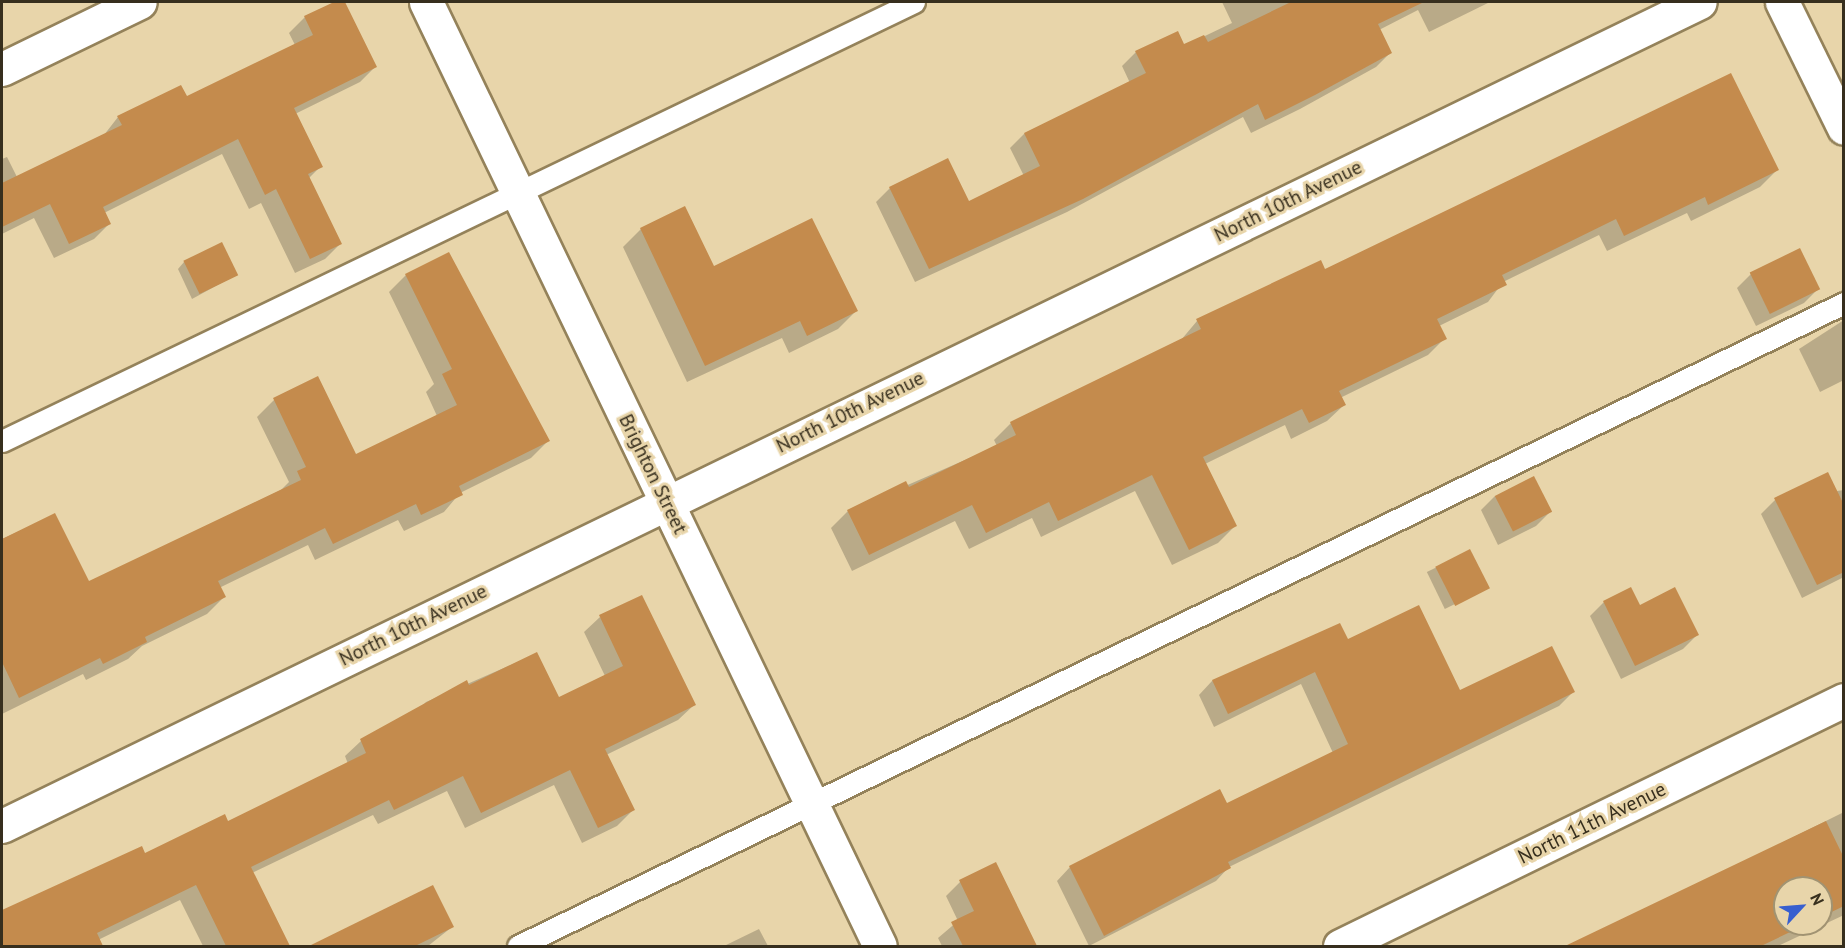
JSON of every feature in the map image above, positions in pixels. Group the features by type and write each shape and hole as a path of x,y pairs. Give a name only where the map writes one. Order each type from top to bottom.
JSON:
{"street":[{"path":"2,69 140,2"},
{"name":"Brighton Street","path":"426,2 880,946"},
{"name":"North 10th Avenue","path":"2,826 666,501 1700,2"},
{"path":"1782,2 1844,128"},
{"name":"North 11th Avenue","path":"1340,946 1844,700"}],"lane":[{"path":"2,441 914,2"},
{"path":"518,946 1844,303"}],"building":[{"path":"334,2 345,2 377,67 294,108 323,167 308,174 342,244 310,259 276,189 265,195 238,139 103,207 111,224 69,244 50,204 2,227 2,183 122,125 117,116 181,85 187,96 313,35 304,16"},
{"path":"1291,2 1424,2 1378,24 1392,53 1315,95 1265,120 1258,104 1083,199 929,269 889,187 948,158 969,201 1040,166 1024,133 1146,73 1135,51 1178,31 1184,44 1204,35 1208,42"},
{"path":"1731,73 1779,170 1708,205 1705,197 1624,236 1616,219 1502,275 1507,285 1437,319 1447,339 1339,391 1346,405 1309,423 1302,409 1203,457 1237,526 1189,550 1152,475 1058,521 1049,502 986,533 972,505 869,555 847,510 906,481 909,487 1016,435 1010,422 1201,329 1196,319 1321,260 1325,269"},
{"path":"685,206 714,266 812,218 858,311 807,336 800,321 705,366 640,228"},
{"path":"222,242 238,275 200,294 183,261"},
{"path":"1800,248 1820,289 1770,314 1750,273"},
{"path":"449,252 550,441 459,486 463,495 421,515 416,504 333,544 325,528 218,581 226,597 145,637 147,642 103,664 100,658 19,698 2,662 2,539 55,513 89,581 301,480 297,471 306,467 273,398 318,376 356,454 457,405 442,374 452,369 405,274"},
{"path":"1828,472 1844,505 1844,572 1817,585 1774,498"},
{"path":"1534,476 1552,512 1513,532 1495,496"},
{"path":"1470,549 1490,588 1455,606 1435,567"},
{"path":"1631,587 1640,605 1675,587 1699,635 1635,666 1603,601"},
{"path":"642,595 696,705 605,749 635,810 598,828 570,770 481,813 463,776 394,810 389,800 251,867 290,946 226,946 196,885 97,933 103,946 2,946 2,910 142,846 145,853 225,814 228,821 366,753 360,739 467,680 469,685 537,652 559,697 623,666 599,615"},
{"path":"1419,605 1460,690 1552,646 1575,692 1228,862 1231,868 1104,936 1069,866 1220,789 1227,803 1348,744 1315,672 1228,714 1212,680 1340,623 1348,639"},
{"path":"1826,821 1844,858 1844,906 1833,911 1833,876 1773,876 1773,936 1782,936 1761,946 1565,946"},
{"path":"996,862 1037,946 963,946 951,922 974,911 959,880"},
{"path":"433,885 454,927 415,946 309,946"}]}
